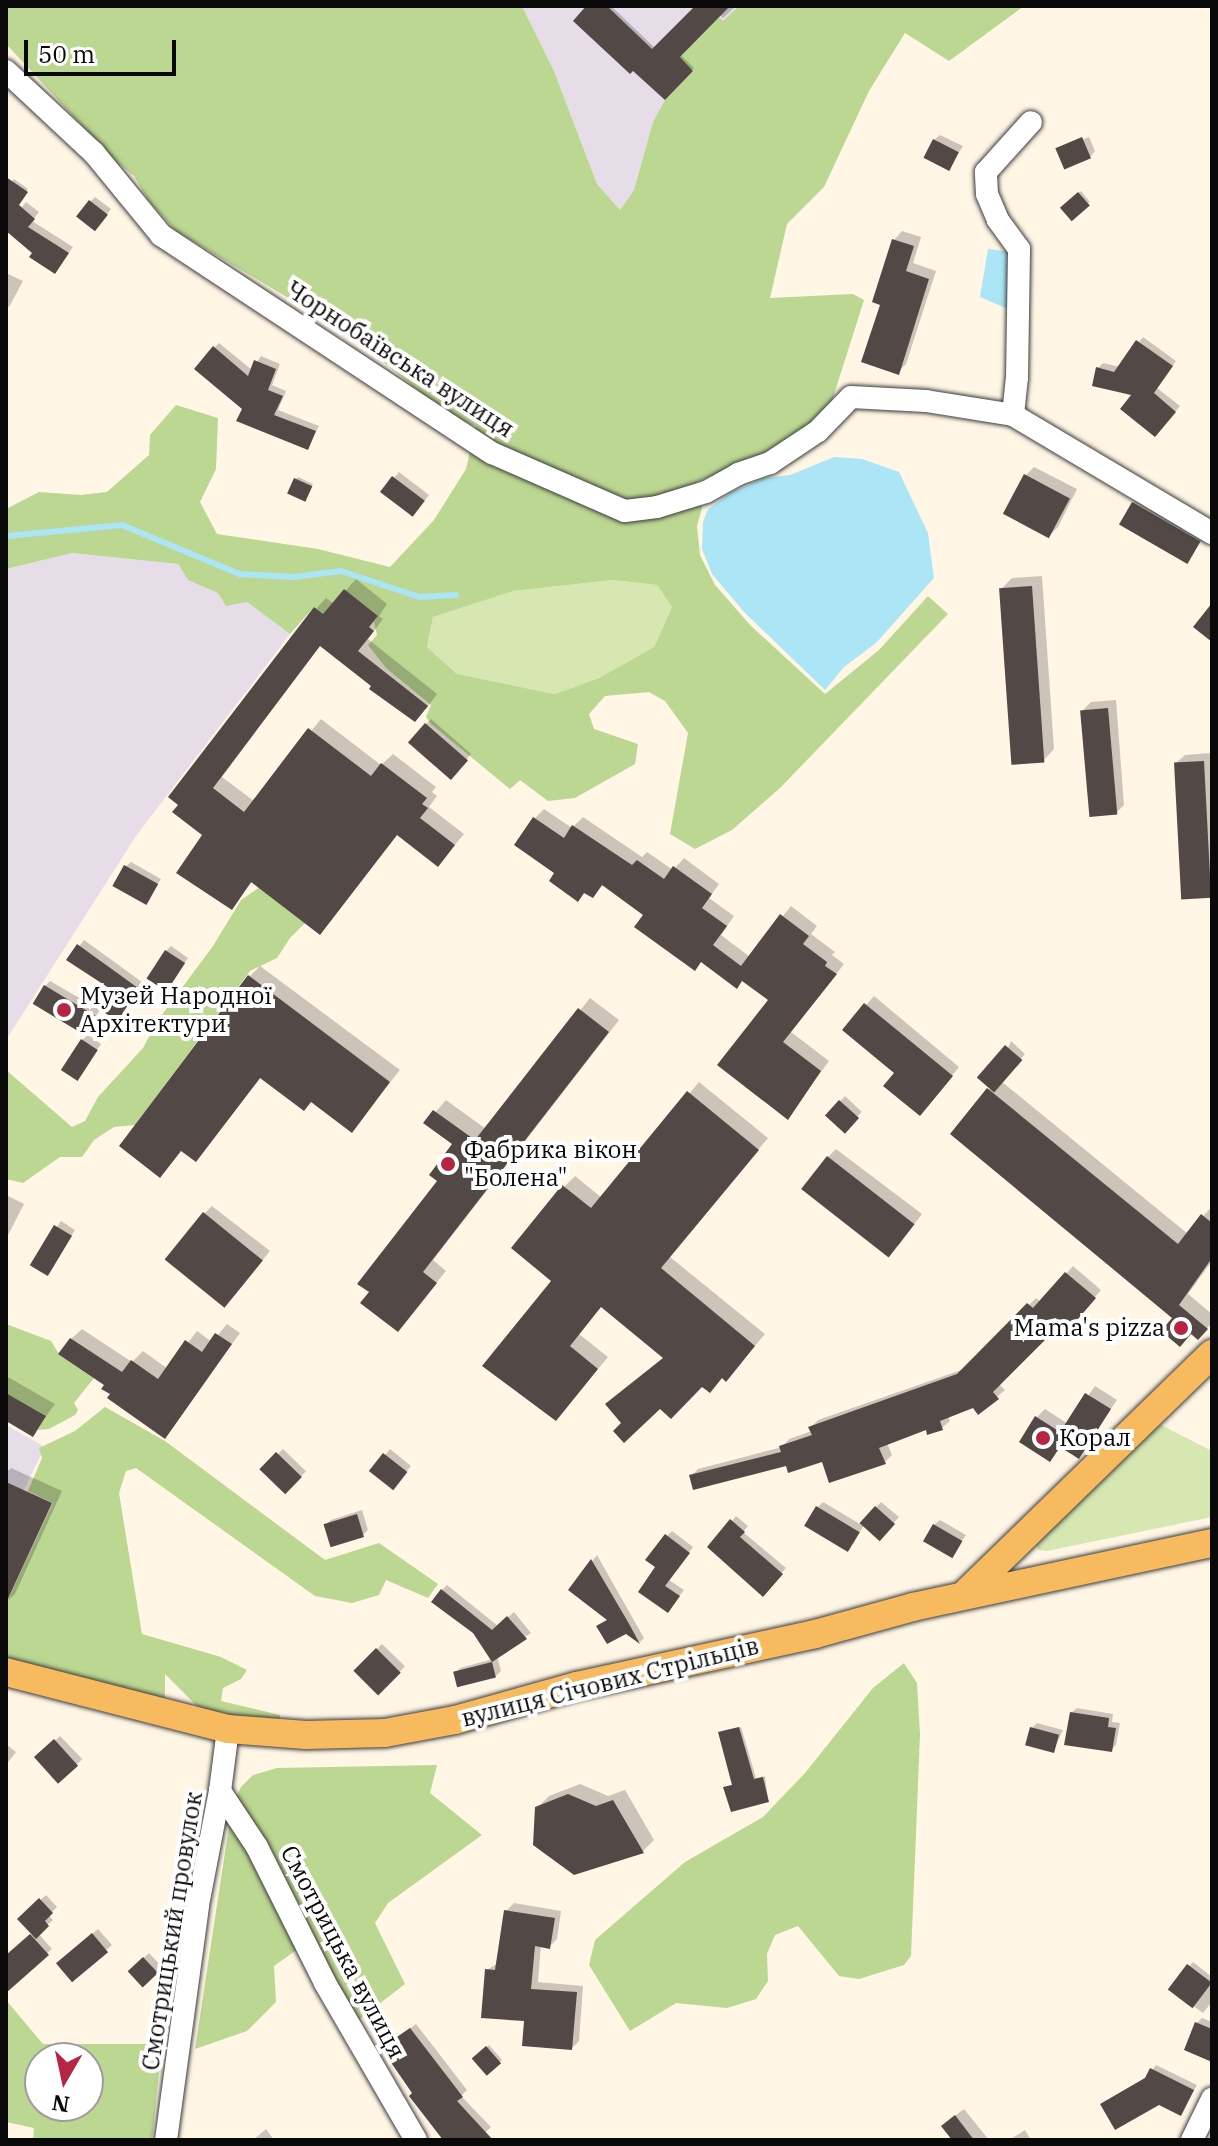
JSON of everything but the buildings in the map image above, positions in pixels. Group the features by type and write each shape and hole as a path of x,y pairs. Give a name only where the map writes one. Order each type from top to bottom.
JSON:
{"main road":[{"path":"964,1596 1212,1354"},
{"path":"1025,1539 1024,1548 1030,1563 1054,1575"},
{"name":"вулиця Січових Стрільців","path":"6,1672 228,1729 306,1735 385,1733 455,1720 577,1686 815,1634 1054,1575 1212,1543"}],"street":[{"name":"Чорнобаївська вулиця","path":"6,71 94,153 161,235 492,453 625,511 657,507 706,492 738,474 770,463 818,431 851,397 926,401 1013,415 1212,533"},
{"path":"1013,415 1017,378 1019,249 998,220 987,194 986,172 1031,122"},
{"name":"Смотрицький провулок","path":"166,2140 198,1905 220,1791 228,1729"},
{"name":"Смотрицька вулиця","path":"220,1791 257,1847 325,1983 416,2140"},
{"path":"1192,2140 1212,2099"}],"shaded area":[{"path":"522,6 739,6 723,21 719,17 680,57 693,71 665,100 653,122 634,190 620,210 597,184 554,71"},
{"path":"72,553 178,564 188,580 247,602 290,634 136,836 6,1040 6,569"},
{"path":"6,1425 45,1447 22,1493 6,1596"}],"green space":[{"path":"6,6 522,6 554,71 597,184 620,210 634,190 653,122 665,100 693,71 680,57 719,17 723,21 739,6 1024,6 949,61 905,33 869,91 824,187 787,224 770,298 853,294 864,300 830,407 816,425 770,454 696,482 702,508 697,526 700,555 715,585 751,626 825,694 879,650 928,596 948,614 780,788 732,830 695,849 670,834 688,733 665,701 649,692 605,696 589,714 594,729 638,744 635,764 575,798 548,801 520,780 510,789 431,724 426,717 431,705 386,668 368,645 377,635 374,622 378,616 344,589 323,614 314,607 290,634 247,602 226,606 218,593 188,580 178,564 72,553 6,569 6,509 39,492 81,495 107,492 149,455 150,435 176,405 218,418 216,469 200,502 217,534 318,549 390,567 434,520 466,469 476,426 448,415 370,351 322,318 176,231 148,200 134,176 113,159 6,44","holes":["613,580 657,585 672,607 654,647 599,678 555,694 457,674 427,647 433,617 513,591"]},
{"path":"613,580 657,585 672,607 654,647 599,678 555,694 457,674 427,647 433,617 512,591"},
{"path":"260,887 305,923 277,958 250,971 135,1125 114,1127 94,1140 82,1157 60,1157 23,1183 6,1179 6,1070 72,1127 85,1121 98,1097 143,1048 158,1020 213,946 241,900"},
{"path":"6,1324 51,1341 59,1354 94,1378 74,1403 78,1410 75,1415 49,1429 38,1430 45,1415 6,1393"},
{"path":"105,1407 165,1441 325,1560 379,1543 438,1584 428,1598 386,1580 379,1595 352,1603 315,1596 136,1468 126,1471 119,1493 142,1634 221,1657 247,1670 241,1679 223,1688 221,1701 280,1715 280,1721 271,1723 199,1708 165,1674 165,1698 160,1703 6,1659 6,1604 53,1503 28,1491 42,1458 39,1448 75,1431"},
{"path":"1161,1425 1212,1451 1212,1517 1047,1551 1038,1550 1035,1542 1148,1431"},
{"path":"904,1663 917,1683 920,1734 911,1956 904,1965 859,1979 839,1976 798,1926 775,1935 767,1954 768,1981 756,1999 727,2008 676,2003 630,2031 589,1965 595,1940 685,1862 763,1817 805,1773 873,1688"},
{"path":"437,1765 430,1793 482,1835 388,1903 375,1923 405,1984 357,2021 305,1944 274,1966 276,2002 247,2031 195,2049 232,1807 241,1787 253,1775 277,1768"},
{"path":"6,2000 41,2042 24,2042 24,2122 104,2122 104,2044 162,2044 152,2140 33,2140 34,2128 6,2122"}],"water":[{"path":"988,249 1012,252 1010,310 980,297"},
{"path":"834,457 862,459 899,472 928,533 934,578 876,643 844,667 825,690 745,613 712,574 702,549 703,522 708,509 732,492 764,478 790,475"}],"waterway":[{"path":"6,536 122,525 240,574 294,577 341,571 419,597 456,595"}],"place":[{"name":"Музей Народної Архітектури","path":"64,1010"},
{"name":"Фабрика вікон \"Болена\"","path":"448,1164"},
{"name":"Mama's pizza","path":"1181,1328"},
{"name":"Корал","path":"1043,1438"}]}
